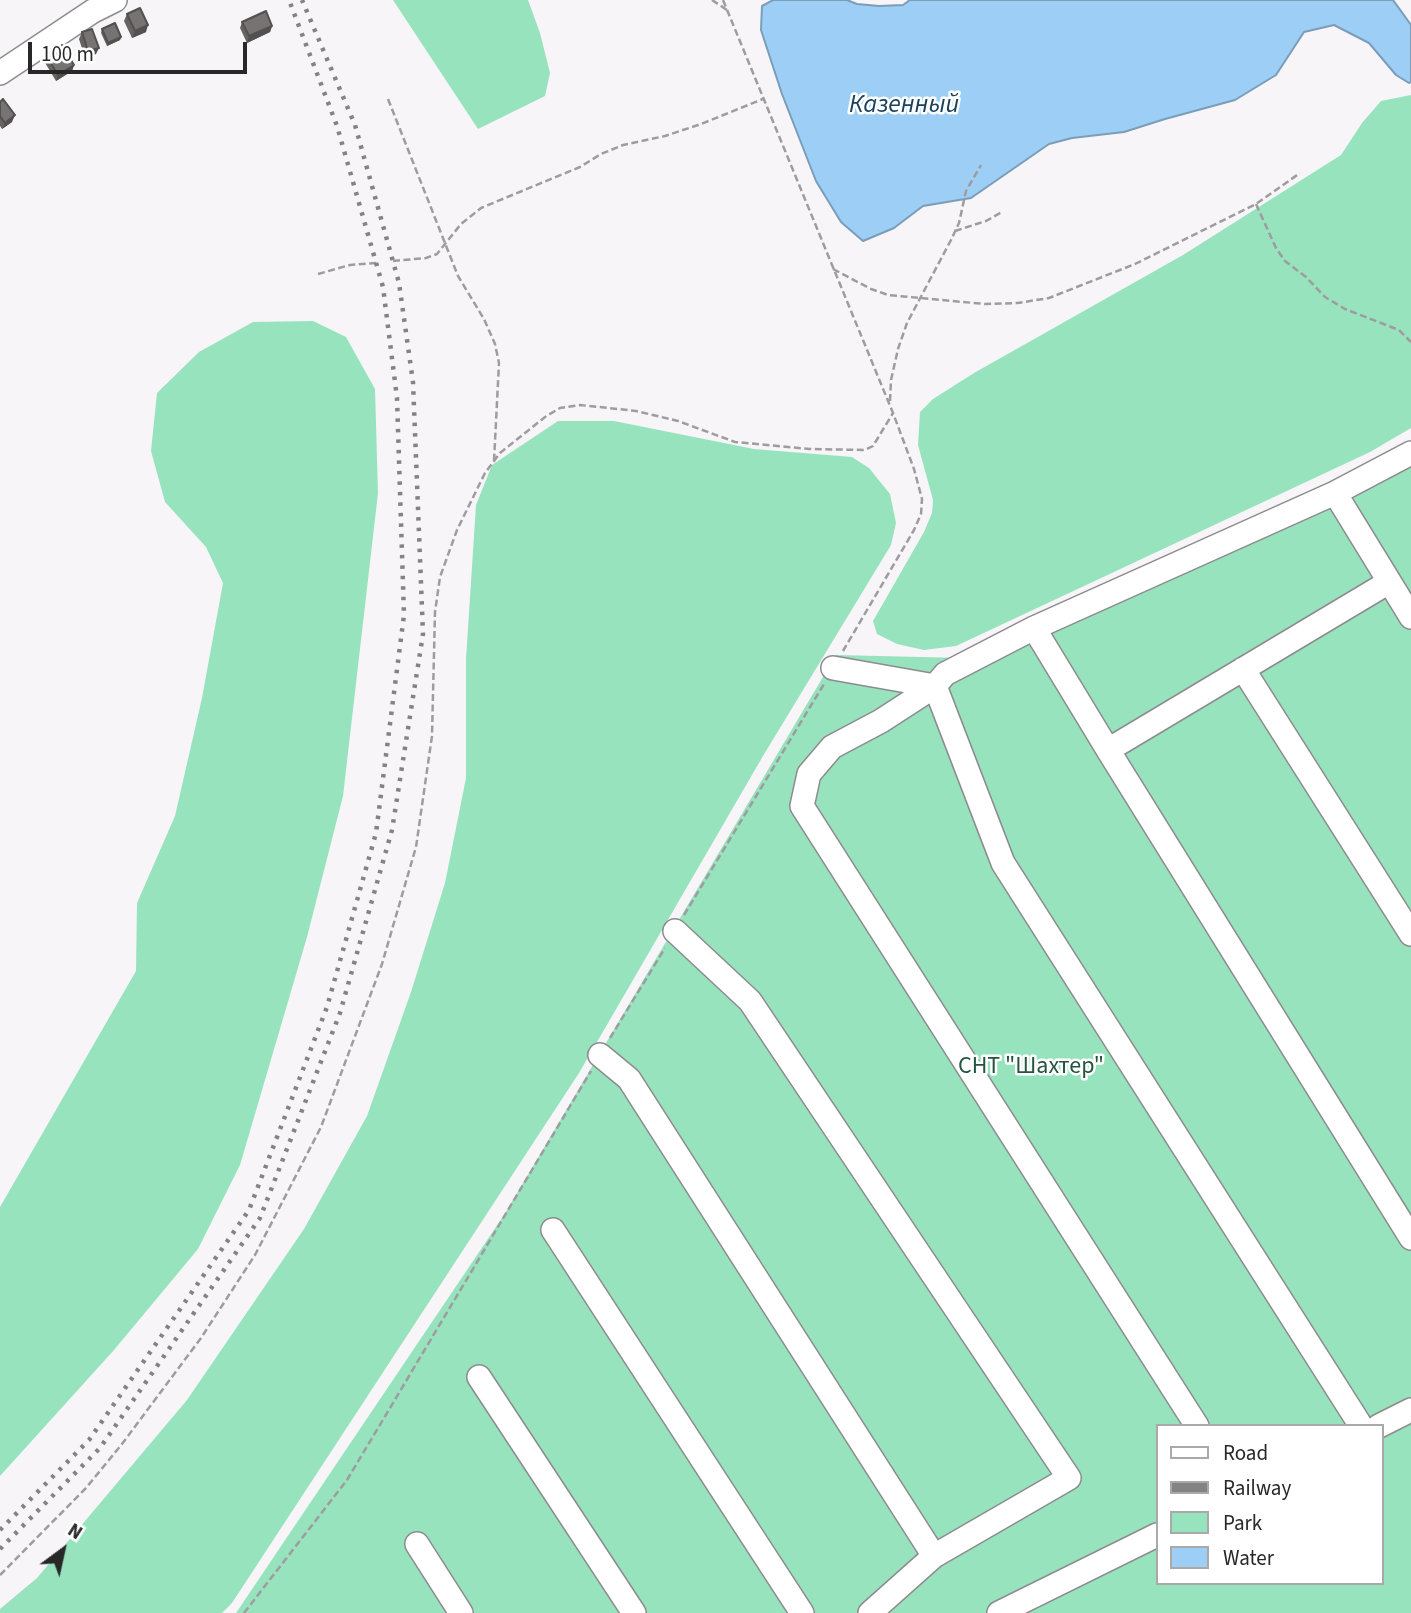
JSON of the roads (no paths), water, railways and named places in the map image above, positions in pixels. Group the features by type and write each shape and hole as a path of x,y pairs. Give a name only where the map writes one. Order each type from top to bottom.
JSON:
{"street":[{"path":"0,73 93,11 115,0"},
{"path":"1196,1424 802,806 810,774 832,747 881,721 936,685 945,674 1034,628 1335,493 1411,453"},
{"path":"1335,493 1411,617"},
{"path":"1108,750 1390,582"},
{"path":"1034,628 1411,1238"},
{"path":"833,668 936,685"},
{"path":"1243,669 1411,934"},
{"path":"936,685 1003,863 1360,1424"},
{"path":"675,931 750,1001 1069,1478 934,1556 870,1613"},
{"path":"600,1055 629,1079 934,1556"},
{"path":"553,1230 802,1613"},
{"path":"479,1377 634,1613"},
{"path":"1383,1424 1411,1410"},
{"path":"999,1613 1156,1535"},
{"path":"417,1544 461,1613"}],"water":[{"name":"Казенный","path":"773,0 847,0 879,6 903,5 910,0 1393,0 1411,25 1411,82 1396,75 1369,43 1334,25 1304,32 1276,75 1235,100 1124,132 1072,138 1049,144 971,198 923,206 894,228 863,241 841,222 816,181 782,94 761,30 762,6"}],"railway":[{"path":"0,1530 89,1440 249,1210 327,1007 376,833 404,615 397,398 383,287 337,126 289,0"},
{"path":"0,1549 100,1448 260,1218 340,1013 392,830 423,634 413,382 399,283 355,125 302,0"}],"park label":[{"name":"СНТ \"Шахтер\"","path":"1031,1068"}]}
